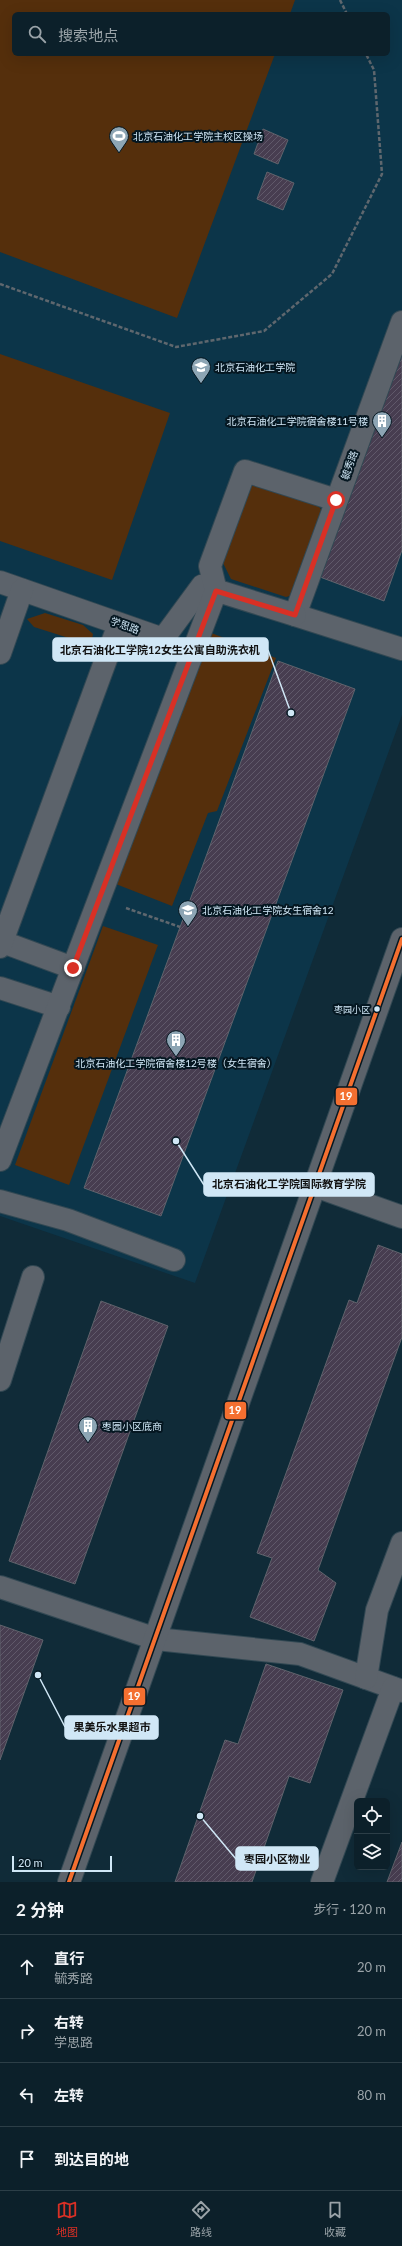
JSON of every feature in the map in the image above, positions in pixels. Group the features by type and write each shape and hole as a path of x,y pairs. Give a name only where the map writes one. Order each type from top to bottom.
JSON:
{"street":[{"name":"毓秀路","path":"295,615 402,322"},
{"path":"0,1160 216,591 210,566 245,471 336,500"},
{"name":"学思路","path":"0,582 163,639 202,586 295,615"},
{"path":"0,653 22,590"},
{"path":"295,615 402,649"},
{"path":"73,968 1,943 119,624"},
{"path":"69,1882 156,1640 402,938"},
{"path":"0,988 58,1007"},
{"path":"315,1186 402,1217"},
{"path":"0,1201 68,1220 174,1260"},
{"path":"0,1380 33,1277"},
{"path":"366,1678 377,1610 402,1543"},
{"path":"0,1587 156,1640 300,1654 398,1690 322,1882"}],"path":[{"path":"340,0 346,12"},
{"path":"0,284 176,347 264,331 332,274 382,174 374,70 367,56"},
{"path":"100,898 180,927"}],"shaded area":[{"name":"北京石油化工学院","path":"0,0 402,0 402,715 195,1283 0,1216"},
{"name":"北京石油化工学院主校区操场","path":"0,0 295,0 291,12 12,12 12,56 274,56 177,318 0,252"},
{"path":"0,354 170,413 112,580 0,541"},
{"path":"253,479 314,501 325,514 297,594 286,597 231,579 223,563"},
{"path":"45,613 83,625 93,634 91,645 34,627 27,619"},
{"path":"201,629 276,658 217,811 208,813 172,906 103,879"},
{"path":"103,926 158,945 69,1185 15,1165"}],"building":[{"path":"263,129 288,140 278,164 254,154"},
{"path":"267,172 294,183 283,210 257,199"},
{"name":"北京石油化工学院宿舍楼11号楼","path":"402,326 402,550 384,601 312,574"},
{"name":"北京石油化工学院宿舍楼12号楼（女生宿舍）","path":"278,661 355,689 161,1216 84,1188"},
{"path":"378,1245 402,1254 402,1337 318,1570 336,1583 314,1641 250,1617 272,1558 257,1553 349,1300 357,1303"},
{"name":"枣园小区底商","path":"101,1301 168,1326 75,1584 9,1561"},
{"path":"0,1625 43,1640 0,1760"},
{"path":"266,1664 343,1690 310,1783 289,1776 252,1882 175,1882 225,1740 238,1744"},
{"path":"402,1842 402,1882 387,1882"}],"transit line":[{"name":"19","path":"69,1882 402,939"}],"place":[{"name":"北京石油化工学院主校区操场","path":"119,153"},
{"name":"北京石油化工学院","path":"201,384"},
{"name":"北京石油化工学院宿舍楼11号楼","path":"382,438"},
{"name":"北京石油化工学院12女生公寓自助洗衣机","path":"291,713"},
{"name":"北京石油化工学院女生宿舍12","path":"188,927"},
{"name":"枣园小区","path":"377,1009"},
{"name":"北京石油化工学院宿舍楼12号楼（女生宿舍）","path":"176,1057"},
{"name":"北京石油化工学院国际教育学院","path":"176,1141"},
{"name":"枣园小区底商","path":"88,1443"},
{"name":"果美乐水果超市","path":"38,1675"},
{"name":"枣园小区物业","path":"200,1816"}],"route":[{"path":"73,968 216,591 295,615 336,500"}]}
